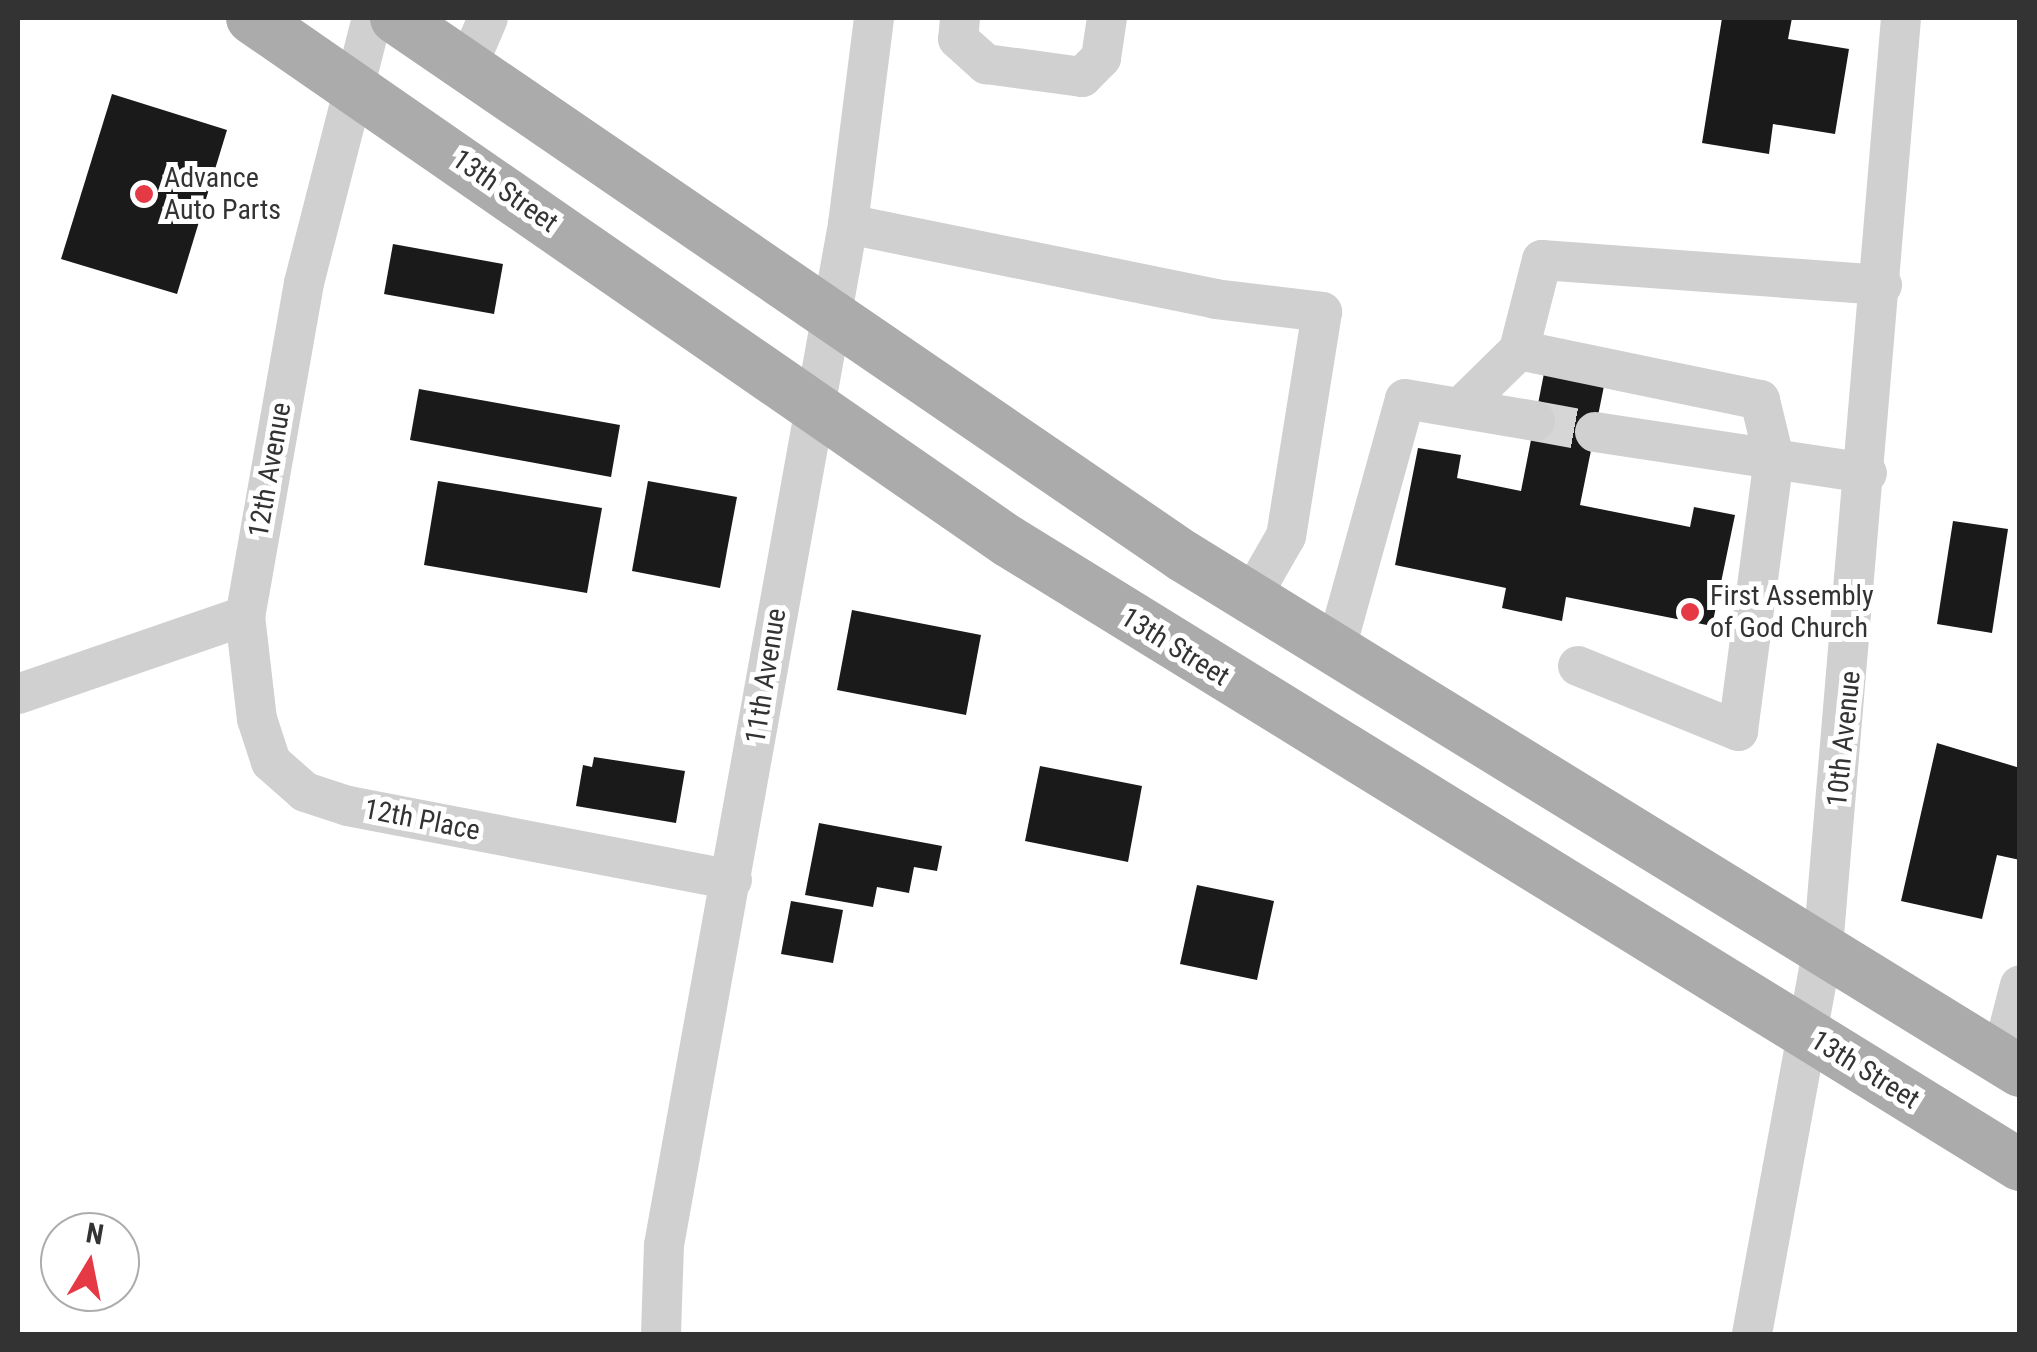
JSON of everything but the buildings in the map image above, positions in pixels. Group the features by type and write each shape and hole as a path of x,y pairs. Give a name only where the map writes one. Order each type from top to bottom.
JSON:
{"main road":[{"path":"252,18 354,92"},
{"path":"396,18 831,320 1251,597 2010,1065"},
{"name":"13th Street","path":"354,92 812,407 1228,681 2020,1165"}],"street":[{"name":"12th Avenue","path":"245,616 304,283 372,18"},
{"path":"467,67 488,18"},
{"name":"11th Avenue","path":"661,1334 664,1245 848,224 874,18"},
{"path":"960,18 958,39 986,64 1082,77 1101,58 1107,18"},
{"name":"10th Avenue","path":"1752,1334 1824,947 1868,473 1901,18"},
{"path":"848,224 1215,299 1322,312 1286,536 1251,597"},
{"path":"1461,406 1519,350 1542,260 1882,285"},
{"path":"1519,350 1760,400 1774,458 1738,731 1578,666"},
{"path":"1336,648 1405,398 1535,421"},
{"path":"1595,432 1868,473"},
{"path":"18,694 245,616"},
{"name":"12th Place","path":"245,616 257,720 271,762 305,792 732,880"},
{"path":"2010,1065 2020,986"}],"tunnel":[{"path":"1535,421 1595,432"}],"place":[{"name":"Advance Auto Parts","path":"144,194"},
{"name":"First Assembly of God Church","path":"1690,612"}]}
